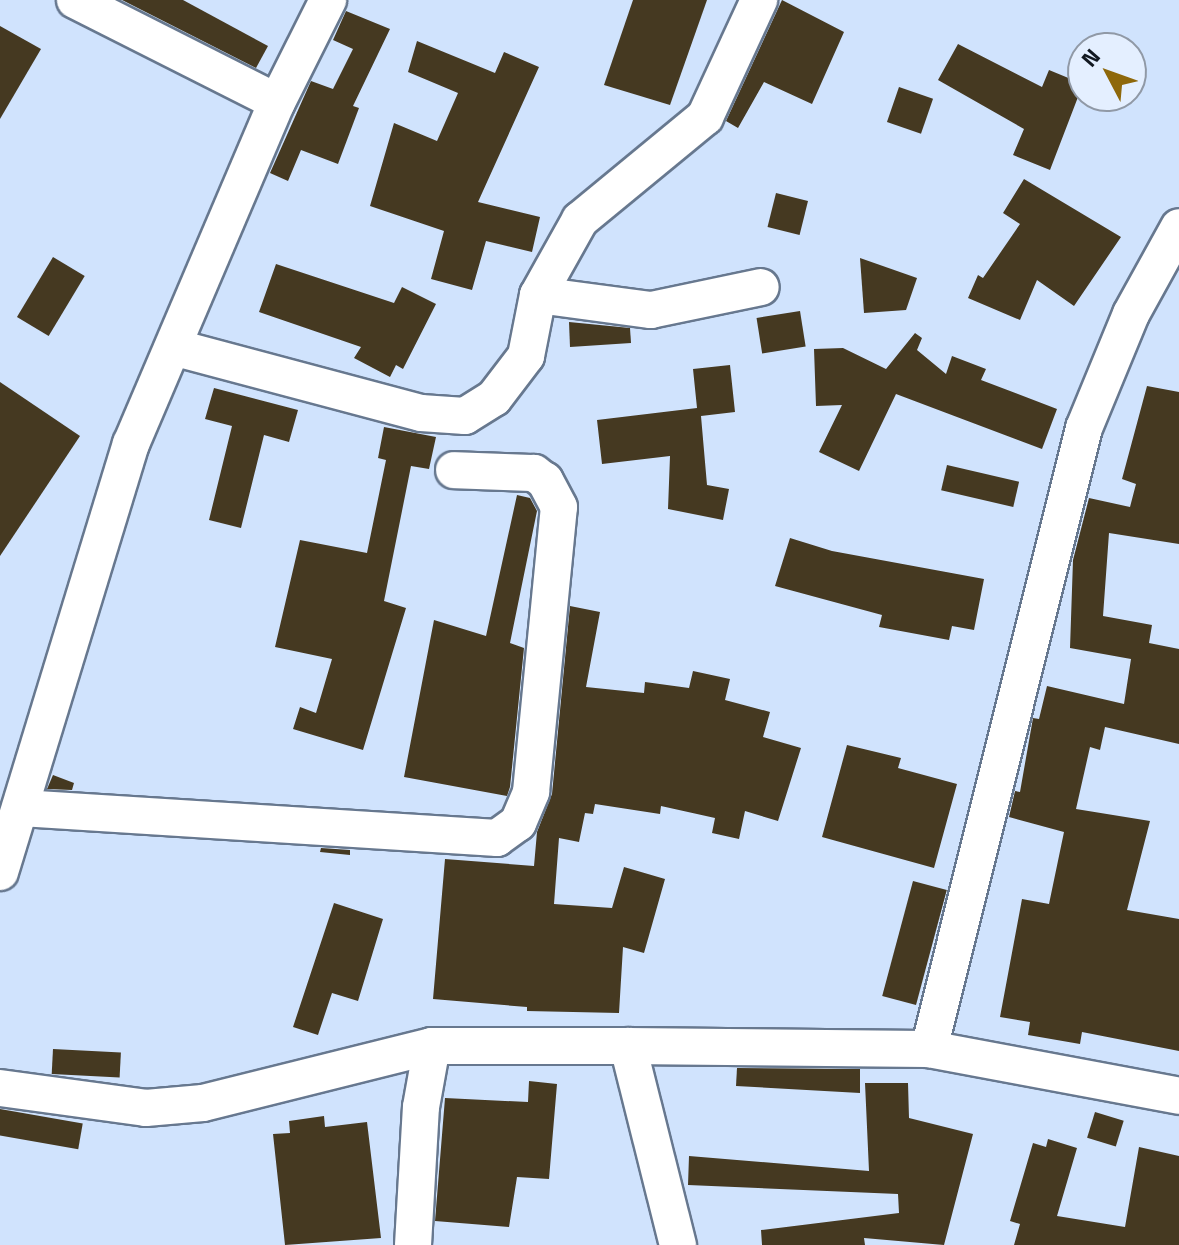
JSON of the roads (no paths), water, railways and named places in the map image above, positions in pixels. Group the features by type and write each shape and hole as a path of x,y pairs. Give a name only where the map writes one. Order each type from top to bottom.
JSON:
{"street":[{"path":"75,0 277,102"},
{"path":"0,872 131,444 277,102 328,0"},
{"path":"173,347 421,413 465,416 494,398 526,356 538,295 580,220 705,117 759,0"},
{"path":"929,1049 1084,428 1131,314 1179,227"},
{"path":"538,295 651,310 761,287"},
{"path":"21,808 497,838 518,823 531,792 559,507 545,481 534,473 454,470"},
{"path":"0,1088 146,1108 203,1103 432,1046 628,1046 929,1049 1179,1096"},
{"path":"413,1245 421,1107 432,1046"},
{"path":"628,1046 678,1245"}]}
